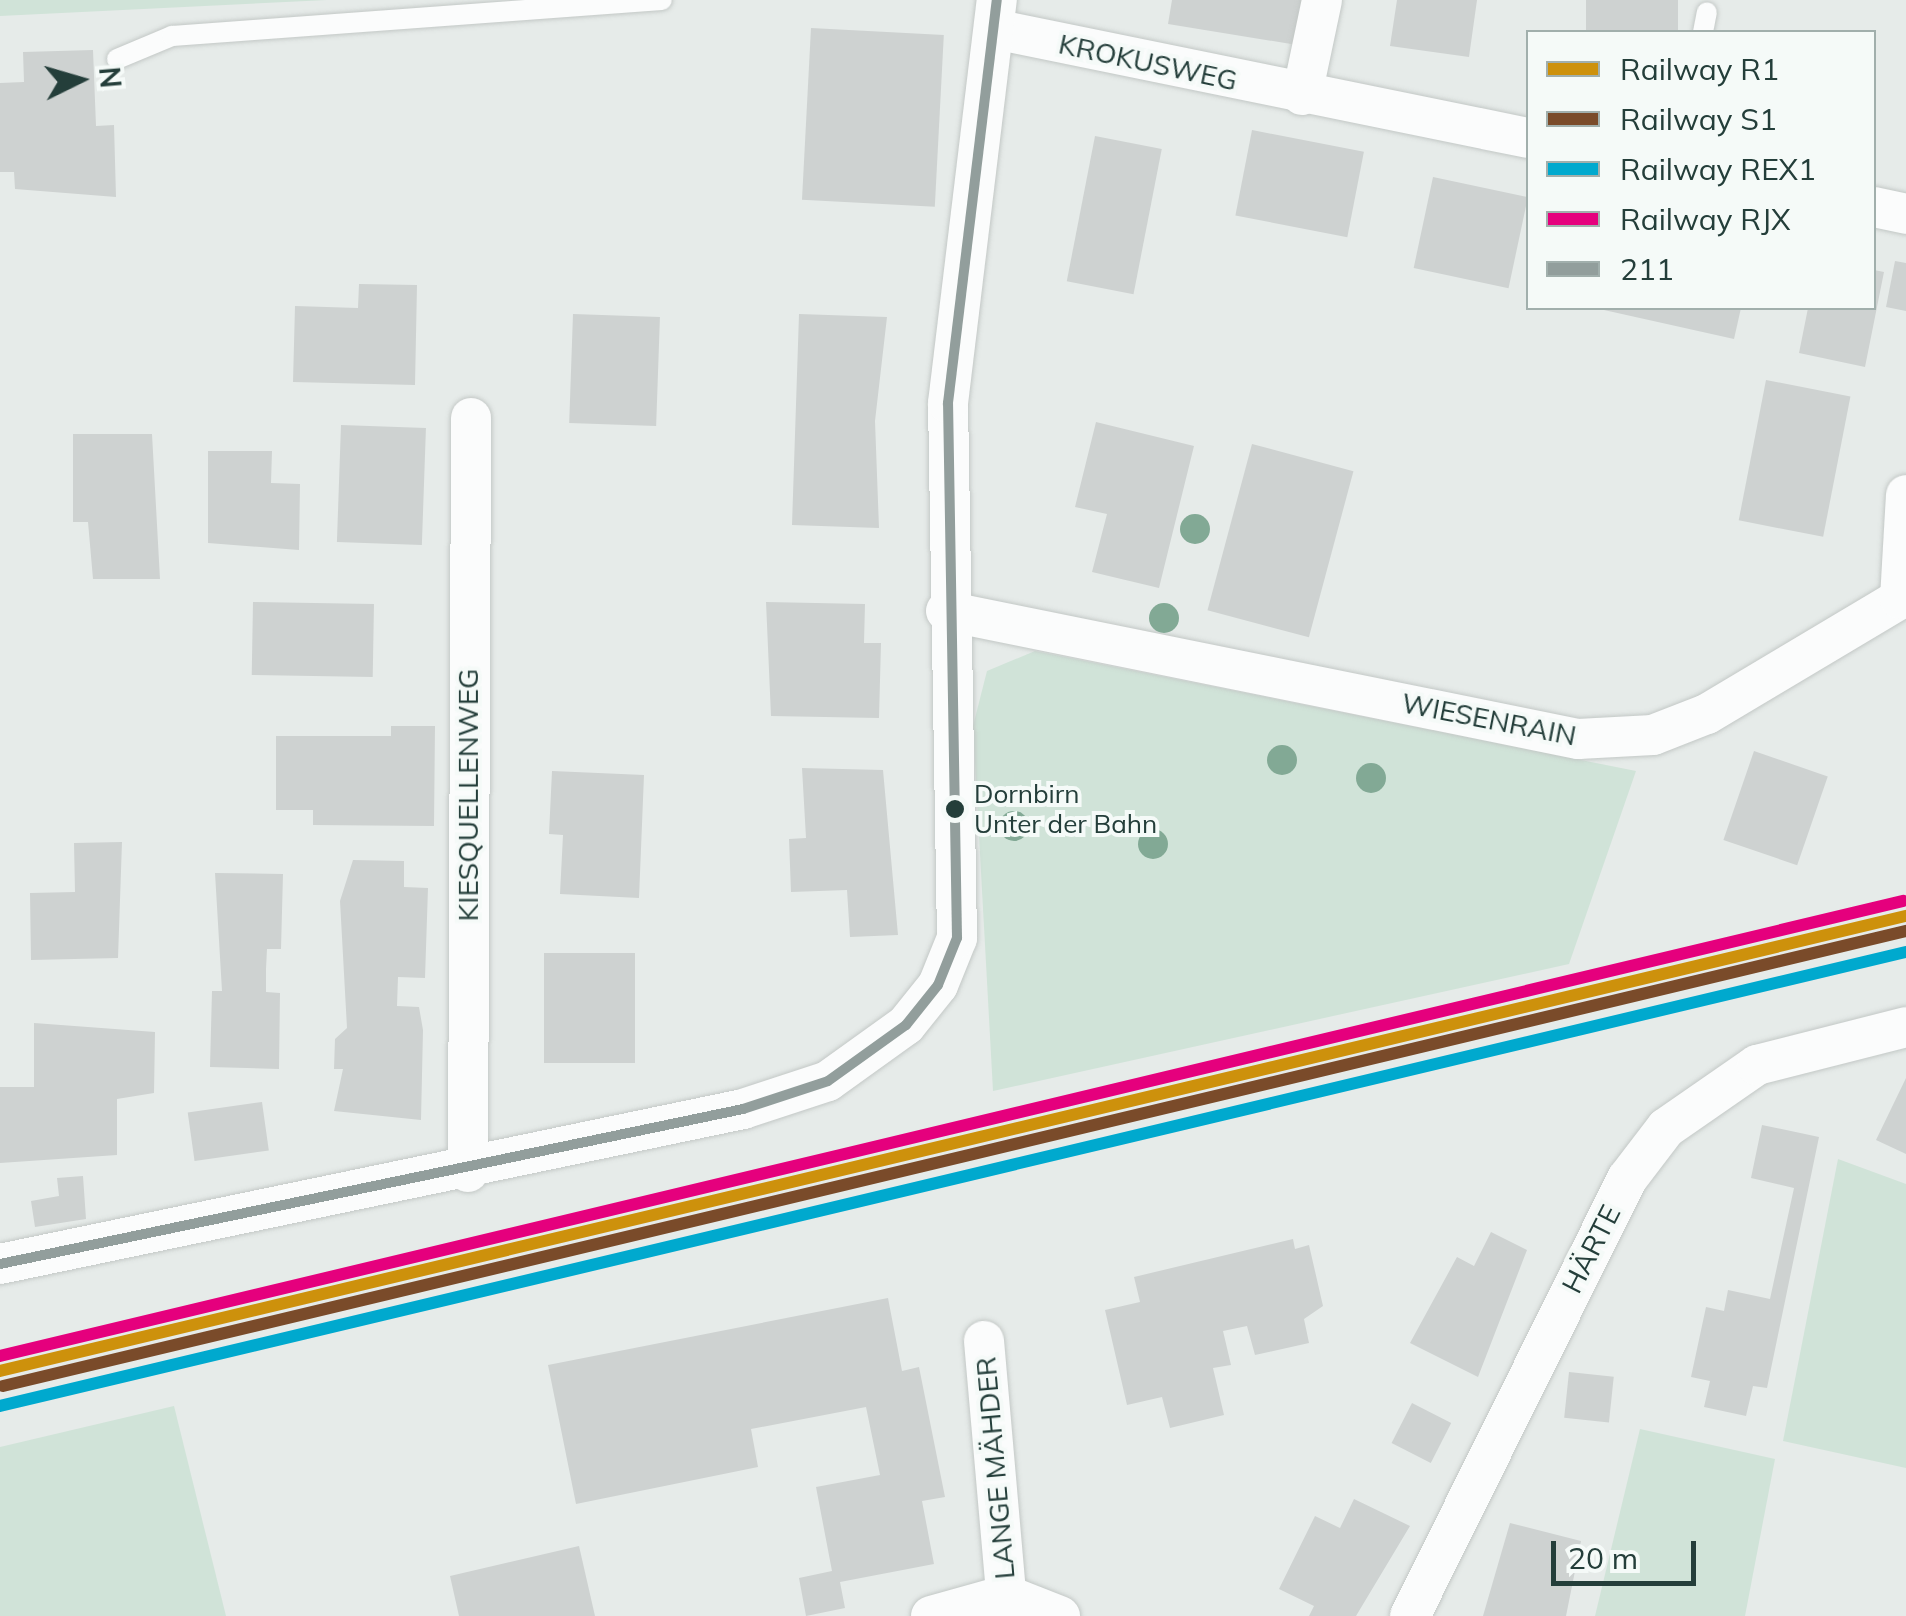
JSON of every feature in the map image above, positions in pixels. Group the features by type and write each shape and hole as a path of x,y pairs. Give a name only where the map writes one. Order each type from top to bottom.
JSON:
{"street":[{"path":"1302,94 1322,0"},
{"path":"0,1264 468,1172 828,1081 906,1025 938,985 957,938 946,610 948,403 996,14"},
{"name":"KROKUSWEG","path":"996,14 1302,94 1526,138"},
{"path":"1876,208 1906,214"},
{"name":"KIESQUELLENWEG","path":"468,1172 471,418"},
{"name":"WIESENRAIN","path":"946,610 1578,739 1653,736 1707,714 1903,599 1906,494"},
{"name":"HÄRTE","path":"1410,1616 1627,1179 1666,1128 1757,1065 1906,1028"},
{"name":"LANGE MÄHDER","path":"984,1340 1006,1596"},
{"path":"932,1616 1006,1596 1060,1616"}],"lane":[{"path":"116,60 172,36 662,0"}],"green space":[{"path":"0,0 327,0 0,16"},
{"path":"1035,651 1636,771 1569,964 993,1091 973,726 987,671"},
{"path":"1838,1159 1906,1184 1906,1468 1783,1441"},
{"path":"174,1406 226,1616 0,1616 0,1447"},
{"path":"1640,1429 1775,1459 1745,1616 1595,1616"}],"building":[{"path":"1172,0 1304,0 1297,45 1168,24"},
{"path":"1397,0 1477,0 1469,57 1390,46"},
{"path":"1586,0 1678,0 1678,30 1586,30"},
{"path":"811,28 944,35 935,207 802,200"},
{"path":"93,50 96,126 114,125 116,197 15,189 14,172 0,172 0,83 24,82 23,52"},
{"path":"1252,130 1364,152 1347,237 1235,215"},
{"path":"1095,136 1162,149 1134,294 1067,281"},
{"path":"1433,177 1526,197 1509,288 1414,268"},
{"path":"1895,261 1906,263 1906,311 1886,307"},
{"path":"1876,270 1884,272 1865,367 1799,353 1808,310 1876,310"},
{"path":"359,284 417,285 415,385 293,382 295,306 358,308"},
{"path":"1604,310 1741,310 1734,339"},
{"path":"573,314 660,317 656,426 569,423"},
{"path":"799,314 887,317 875,421 879,528 792,525"},
{"path":"1766,380 1850,396 1823,537 1739,520"},
{"path":"1096,422 1194,446 1159,588 1092,572 1107,514 1075,507"},
{"path":"341,425 426,428 422,545 337,542"},
{"path":"73,434 152,434 160,579 93,579 88,522 73,522"},
{"path":"1252,444 1353,471 1309,637 1207,610"},
{"path":"208,451 272,451 271,483 300,484 299,550 208,543"},
{"path":"253,602 374,604 373,677 252,675"},
{"path":"766,602 865,604 864,643 881,643 879,718 771,716"},
{"path":"391,726 435,726 434,826 313,825 313,810 276,810 276,736 391,736"},
{"path":"1754,751 1828,776 1797,865 1723,840"},
{"path":"802,768 883,770 898,935 850,937 847,890 791,892 789,839 806,838"},
{"path":"552,771 644,775 639,898 560,894 563,835 549,834"},
{"path":"122,842 118,958 31,960 30,893 75,892 74,843"},
{"path":"353,860 404,861 404,887 428,888 425,978 398,977 397,1006 419,1007 423,1030 421,1120 334,1111 343,1069 334,1069 335,1039 347,1028 340,901"},
{"path":"215,873 283,874 281,949 267,949 266,969 266,992 280,993 279,1069 210,1067 212,991 222,991"},
{"path":"544,953 635,953 635,1063 544,1063"},
{"path":"34,1023 155,1032 154,1093 117,1099 117,1155 0,1163 0,1087 34,1087"},
{"path":"1906,1078 1906,1154 1876,1140"},
{"path":"262,1102 269,1151 195,1161 188,1112"},
{"path":"1762,1125 1819,1137 1767,1388 1753,1386 1746,1416 1704,1407 1710,1381 1691,1377 1706,1307 1724,1311 1728,1290 1770,1299 1794,1188 1751,1178"},
{"path":"83,1176 86,1219 35,1227 31,1201 59,1196 57,1178"},
{"path":"1491,1232 1527,1250 1478,1377 1410,1343 1457,1257 1474,1266"},
{"path":"1293,1239 1295,1249 1309,1245 1323,1306 1304,1319 1309,1343 1255,1355 1247,1326 1223,1331 1231,1365 1213,1368 1224,1415 1170,1428 1162,1397 1127,1405 1105,1310 1140,1302 1134,1277"},
{"path":"888,1298 902,1371 919,1367 945,1497 922,1501 934,1564 840,1582 845,1608 806,1616 799,1578 832,1571 816,1487 880,1475 866,1407 751,1429 758,1467 576,1504 548,1365"},
{"path":"1569,1372 1614,1377 1609,1422 1564,1418"},
{"path":"1412,1403 1451,1423 1431,1463 1392,1443"},
{"path":"1354,1499 1410,1526 1356,1616 1309,1616 1314,1606 1279,1589 1315,1516 1340,1528"},
{"path":"1510,1523 1581,1541 1566,1616 1483,1616"},
{"path":"579,1546 595,1616 459,1616 450,1576"}],"rail line":[{"name":"RJX","path":"0,1356 1903,901"},
{"name":"R1","path":"0,1371 1906,916"},
{"name":"S1","path":"3,1386 1906,931"},
{"name":"REX1","path":"0,1406 1906,952"}],"transit line":[{"name":"211","path":"0,1264 743,1109 828,1081 906,1025 938,985 957,938 948,403 997,0"}],"place":[{"name":"Dornbirn Unter der Bahn","path":"955,809"}]}
